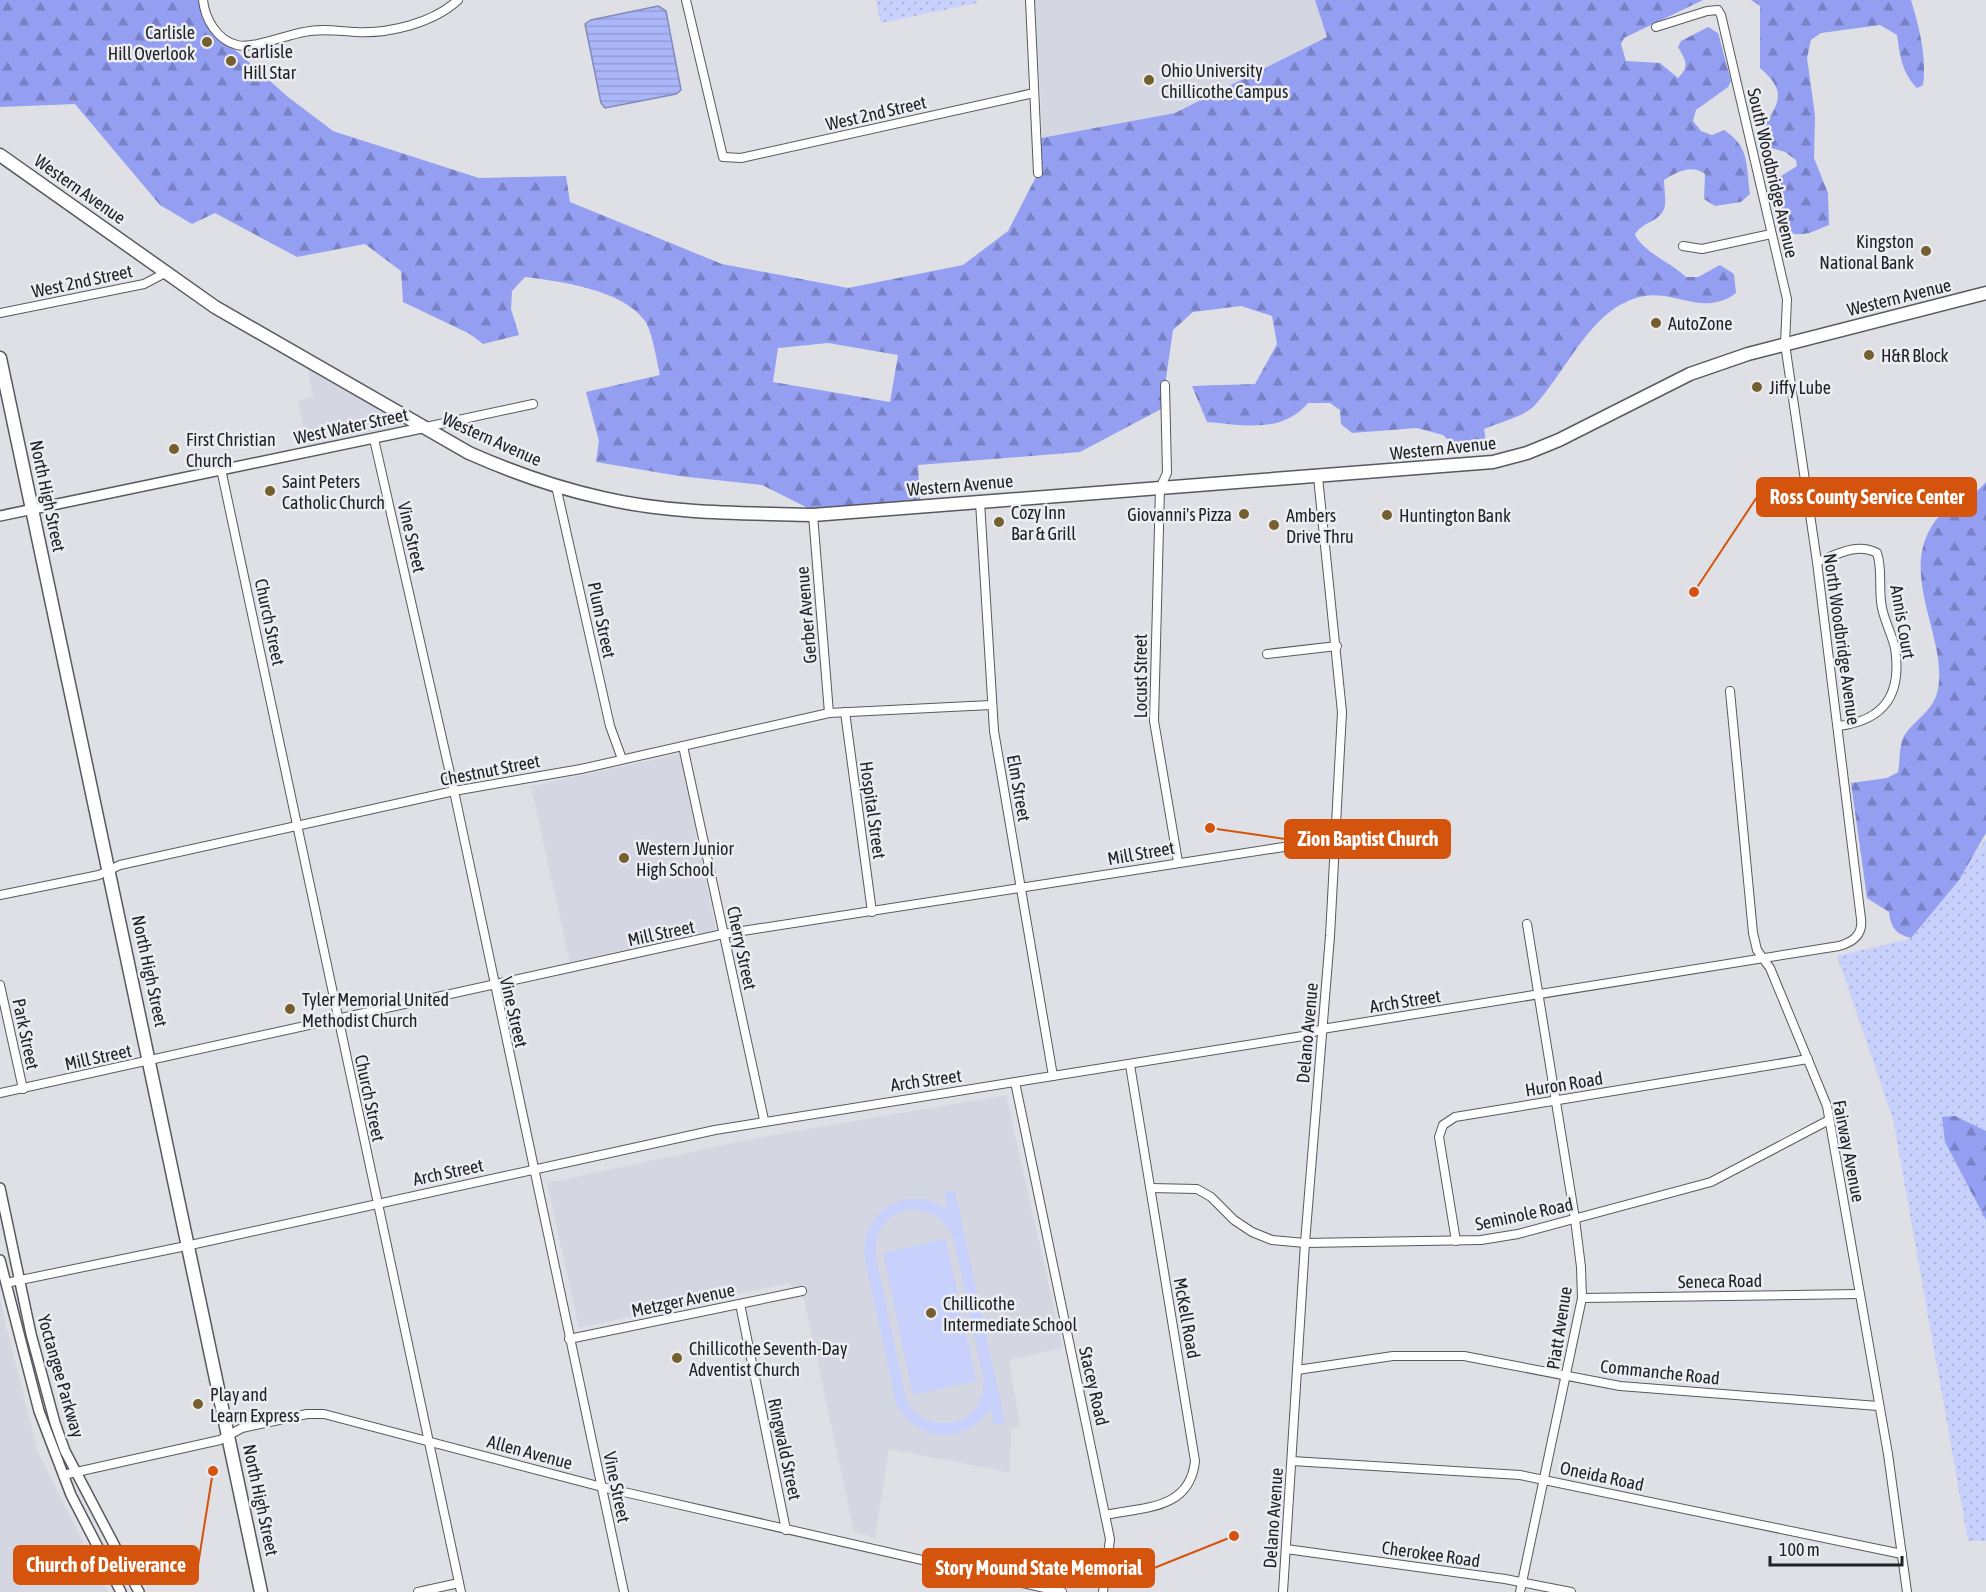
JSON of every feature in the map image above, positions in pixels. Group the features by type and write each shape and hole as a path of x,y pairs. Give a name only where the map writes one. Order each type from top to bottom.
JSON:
{"main road":[{"name":"Western Avenue","path":"0,155 215,307 422,428 509,471 604,499 662,507 813,515 1461,467 1492,462 1527,453 1690,374 1785,344 1986,293"},
{"name":"North High Street","path":"0,358 110,869 186,1246 229,1435 261,1592"}],"street":[{"path":"203,0 213,28 225,41 238,46 306,31 368,32 404,26 440,14 458,0"},
{"name":"West 2nd Street","path":"686,0 723,157 741,158 1034,93"},
{"path":"1030,0 1038,173"},
{"name":"South Woodbridge Avenue","path":"1656,27 1707,10 1718,10 1787,299 1785,344"},
{"path":"1683,246 1702,249 1771,234"},
{"name":"West 2nd Street","path":"0,314 144,284 167,272"},
{"name":"North Woodbridge Avenue","path":"1785,344 1839,726 1862,926 1856,938"},
{"name":"Locust Street","path":"1165,386 1167,473 1160,488 1154,721 1178,862"},
{"name":"West Water Street","path":"0,516 533,404"},
{"name":"Vine Street","path":"374,439 454,791 493,985 535,1170 624,1592"},
{"name":"Church Street","path":"221,469 299,824 337,1020 460,1588"},
{"name":"Delano Avenue","path":"1283,1592 1342,712 1337,646 1317,477"},
{"name":"Plum Street","path":"556,486 610,726 622,759"},
{"name":"Elm Street","path":"980,502 991,705 1053,1076"},
{"name":"Gerber Avenue","path":"813,515 829,713"},
{"name":"Annis Court","path":"1817,562 1856,548 1868,548 1876,553 1880,562 1879,591 1882,609 1894,647 1897,672 1887,705 1872,718 1839,726"},
{"path":"1267,654 1337,646"},
{"name":"Fairway Avenue","path":"1730,691 1753,933 1757,950 1764,958 1822,1093 1829,1120 1888,1454 1907,1592"},
{"name":"Chestnut Street","path":"0,895 99,875 110,869 299,824 622,759 829,713 991,705"},
{"name":"Hospital Street","path":"845,712 872,912"},
{"name":"Cherry Street","path":"683,746 765,1120"},
{"name":"Mill Street","path":"0,1094 723,934 1335,839"},
{"name":"Piatt Avenue","path":"1520,1592 1582,1298 1575,1220 1527,924"},
{"name":"Arch Street","path":"6,1283 765,1120 1130,1065 1303,1036 1322,1029 1839,946 1856,938"},
{"name":"Park Street","path":"0,986 23,1089"},
{"name":"Huron Road","path":"1456,1241 1439,1137 1443,1125 1455,1117 1808,1059"},
{"name":"McKell Road","path":"1105,1515 1165,1503 1179,1497 1193,1475 1193,1450 1130,1065"},
{"name":"Stacey Road","path":"1015,1082 1110,1539 1103,1592"},
{"name":"Seminole Road","path":"1151,1188 1197,1189 1211,1197 1234,1220 1252,1232 1272,1240 1305,1243 1456,1241 1499,1238 1575,1220 1711,1182 1829,1120"},
{"name":"Yoctangee Parkway","path":"0,1188 55,1423 65,1451 78,1471 139,1592"},
{"name":"Yoctangee Parkway","path":"0,1260 26,1367 63,1475 121,1592"},
{"name":"Metzger Avenue","path":"570,1339 802,1291"},
{"name":"Seneca Road","path":"1582,1298 1859,1294"},
{"name":"Ringwald Street","path":"740,1304 786,1530"},
{"name":"Commanche Road","path":"1297,1370 1429,1354 1491,1359 1620,1386 1878,1406"},
{"name":"Allen Avenue","path":"63,1475 220,1440 242,1428 319,1413 602,1487 1062,1592"},
{"name":"Oneida Road","path":"1292,1461 1520,1475 1902,1554"},
{"name":"Cherokee Road","path":"1286,1549 1523,1582 1571,1592"},
{"path":"418,1592 460,1588"}],"shaded area":[{"path":"876,0 977,0 977,3 881,23"},
{"name":"Ohio University Chillicothe Campus","path":"1035,0 1324,0 1337,41 1181,119 1043,140"},
{"path":"658,6 666,11 681,90 676,94 605,108 601,103 585,24 591,20"},
{"path":"307,365 409,427 308,448 298,400 313,397"},
{"name":"Western Junior High School","path":"680,754 716,930 570,962 531,786"},
{"path":"1986,839 1986,1541 1968,1541 1893,1119 1837,956 1909,939"},
{"name":"Chillicothe Intermediate School","path":"1006,1095 1063,1348 1009,1360 1020,1426 1011,1429 1010,1473 889,1449 875,1538 854,1532 804,1299 789,1283 579,1328 547,1183 756,1138"},
{"path":"955,1191 1005,1423 994,1425 990,1408 968,1429 955,1434 941,1435 915,1426 896,1403 865,1260 865,1243 869,1228 888,1206 916,1199 932,1201 947,1209 944,1193","holes":["913,1209 937,1215 953,1235 983,1376 983,1393 977,1406 967,1416 955,1422 941,1423 928,1420 916,1412 906,1399 875,1248 879,1232 896,1214"]},
{"path":"946,1239 976,1381 913,1395 883,1253"},
{"path":"0,1300 37,1450 108,1592 0,1592"}],"green space":[{"path":"0,0 203,0 204,8 225,41 288,97 333,131 479,178 566,176 570,202 722,264 848,288 963,265 1008,231 1038,173 1036,139 1175,113 1327,37 1315,0 1703,0 1624,38 1621,44 1626,61 1660,63 1678,78 1686,63 1678,47 1681,41 1708,27 1718,33 1731,81 1728,87 1696,110 1693,121 1701,131 1712,135 1724,130 1738,143 1743,150 1747,165 1750,194 1741,202 1715,206 1704,199 1705,174 1700,171 1684,170 1664,180 1663,211 1656,219 1638,230 1635,235 1652,253 1686,277 1698,277 1720,265 1734,274 1736,293 1711,303 1649,295 1619,305 1591,330 1534,406 1517,417 1484,429 1487,447 1474,453 1455,446 1443,435 1417,428 1352,433 1341,424 1340,410 1330,403 1308,403 1298,413 1274,423 1248,425 1207,422 1192,386 1255,384 1277,344 1272,316 1241,306 1193,312 1173,330 1165,385 1165,407 1080,452 918,465 920,501 810,509 762,485 679,476 596,462 599,441 586,392 660,375 648,326 635,310 622,302 590,289 525,277 512,291 511,309 519,335 483,344 470,334 403,302 401,271 365,244 297,257 215,213 192,224 160,205 75,104 0,107","holes":["828,343 898,355 890,402 773,382 778,348"]},
{"path":"1751,0 1911,0 1917,20 1922,42 1924,75 1923,85 1917,88 1905,70 1897,35 1880,25 1821,33 1811,40 1807,58 1815,115 1814,158 1828,193 1829,225 1810,232 1793,234 1780,229 1772,192 1775,180 1797,166 1796,160 1785,152 1765,146 1760,134 1778,100 1778,92 1760,68 1760,6"},
{"path":"1986,482 1986,833 1959,880 1911,938 1898,932 1891,922 1889,912 1867,898 1851,783 1887,778 1898,772 1900,749 1904,736 1936,697 1939,669 1922,583 1921,561 1925,540 1936,520 1946,510 1974,493"},
{"path":"1955,1116 1986,1131 1986,1220 1945,1142 1942,1117"}],"place":[{"name":"Carlisle Hill Overlook","path":"207,42"},
{"name":"Carlisle Hill Star","path":"231,61"},
{"name":"Ohio University Chillicothe Campus","path":"1149,80"},
{"name":"Kingston National Bank","path":"1926,251"},
{"name":"AutoZone","path":"1656,323"},
{"name":"H&R Block","path":"1869,355"},
{"name":"Jiffy Lube","path":"1757,387"},
{"name":"First Christian Church","path":"174,449"},
{"name":"Saint Peters Catholic Church","path":"270,491"},
{"name":"Giovanni's Pizza","path":"1244,514"},
{"name":"Huntington Bank","path":"1387,515"},
{"name":"Cozy Inn Bar & Grill","path":"999,522"},
{"name":"Ambers Drive Thru","path":"1274,525"},
{"name":"Ross County Service Center","path":"1694,592"},
{"name":"Zion Baptist Church","path":"1210,828"},
{"name":"Western Junior High School","path":"624,858"},
{"name":"Tyler Memorial United Methodist Church","path":"290,1009"},
{"name":"Chillicothe Intermediate School","path":"931,1313"},
{"name":"Chillicothe Seventh-Day Adventist Church","path":"677,1358"},
{"name":"Play and Learn Express","path":"198,1404"},
{"name":"Church of Deliverance","path":"213,1471"},
{"name":"Story Mound State Memorial","path":"1234,1536"}]}
